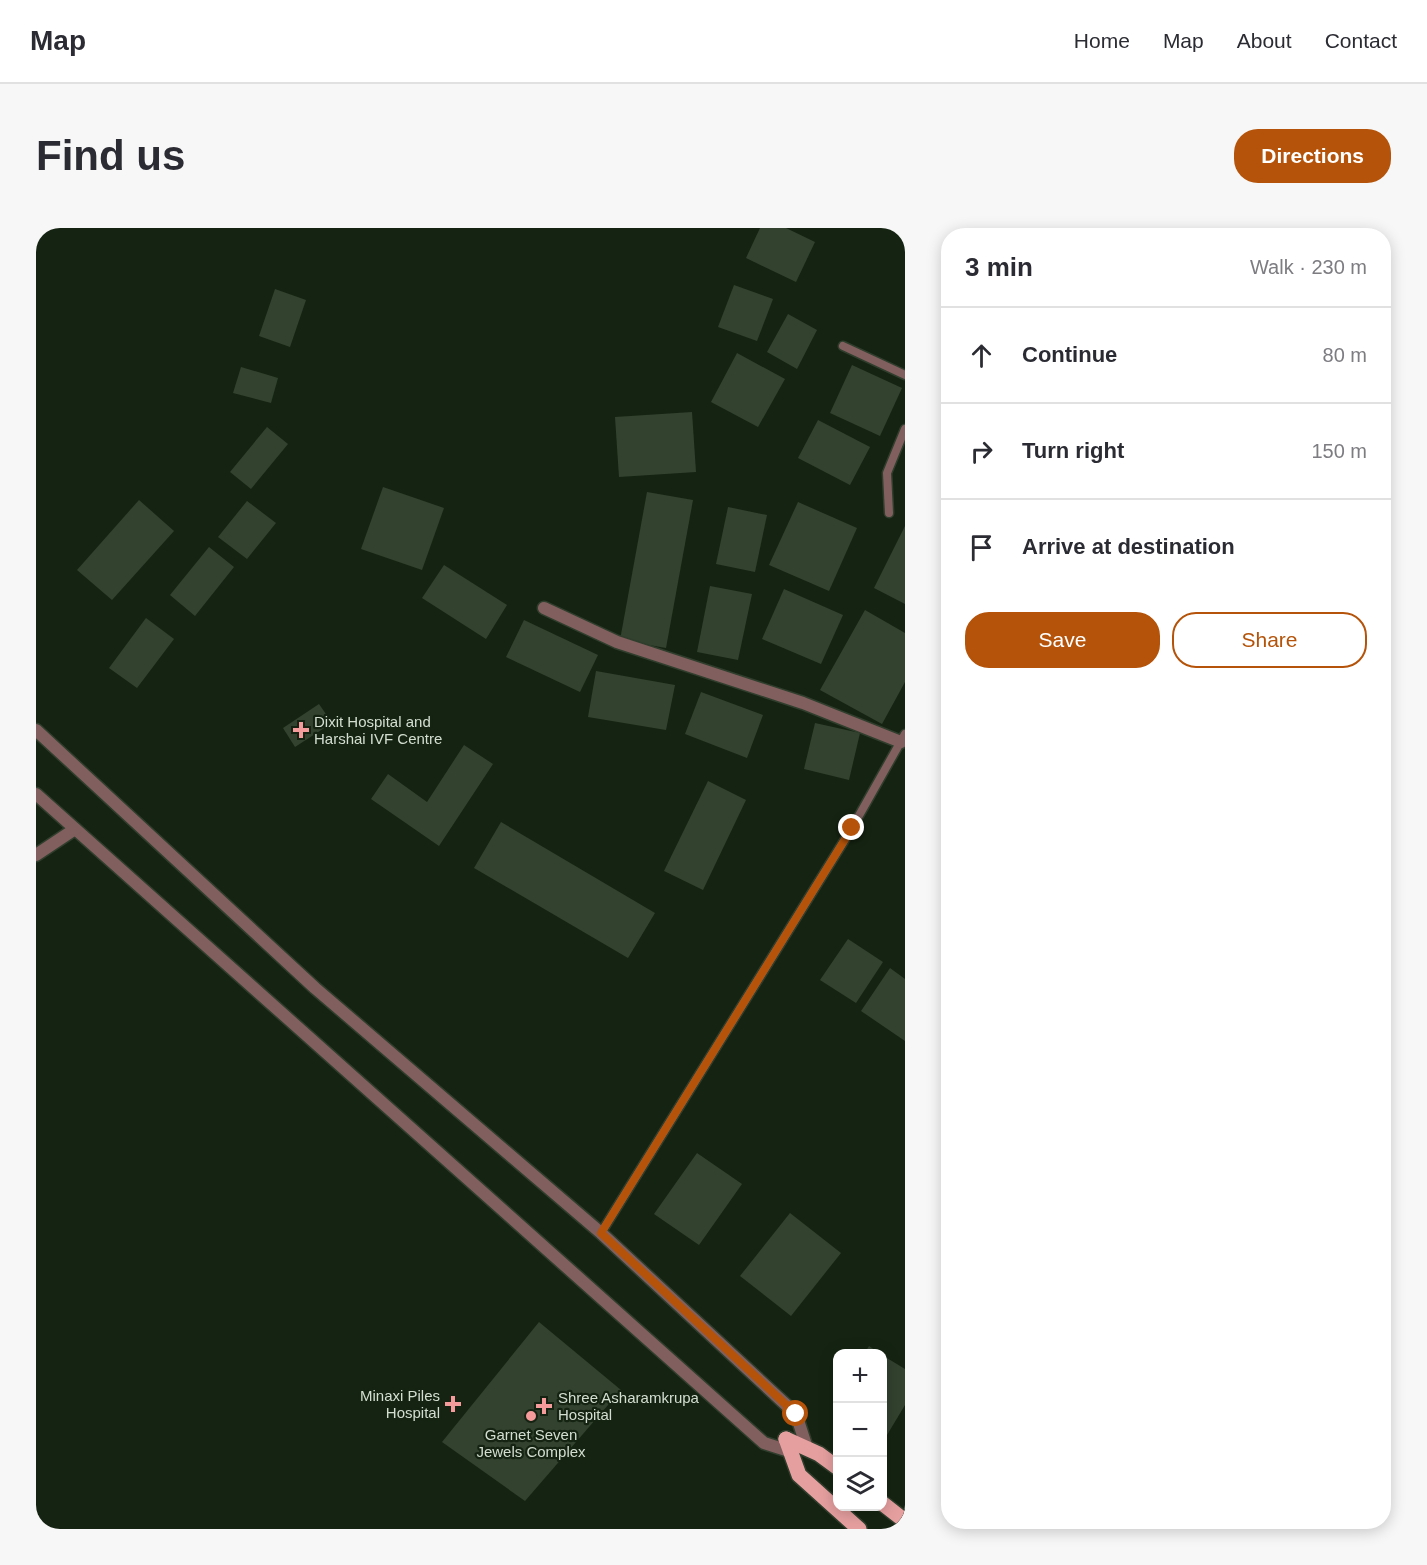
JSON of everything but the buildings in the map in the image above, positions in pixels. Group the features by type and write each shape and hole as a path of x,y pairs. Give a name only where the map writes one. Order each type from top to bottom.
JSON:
{"main road":[{"path":"787,1445 807,1448 833,1465"},
{"path":"787,1445 799,1474 860,1529"},
{"path":"887,1507 905,1521"}],"street":[{"path":"544,608 617,642 903,738"},
{"path":"36,730 315,988 601,1233 796,1414 807,1448"},
{"path":"36,794 764,1443 787,1445"},
{"path":"36,855 75,829"}],"lane":[{"path":"843,346 905,375"},
{"path":"889,513 887,474 905,429"},
{"path":"601,1233 852,828 903,738"}],"place":[{"name":"Dixit Hospital and Harshai IVF Centre","path":"301,730"},
{"name":"Minaxi Piles Hospital","path":"453,1404"},
{"name":"Shree Asharamkrupa Hospital","path":"544,1406"},
{"name":"Garnet Seven Jewels Complex","path":"531,1416"}],"route":[{"path":"796,1414 601,1233 852,828"}]}
